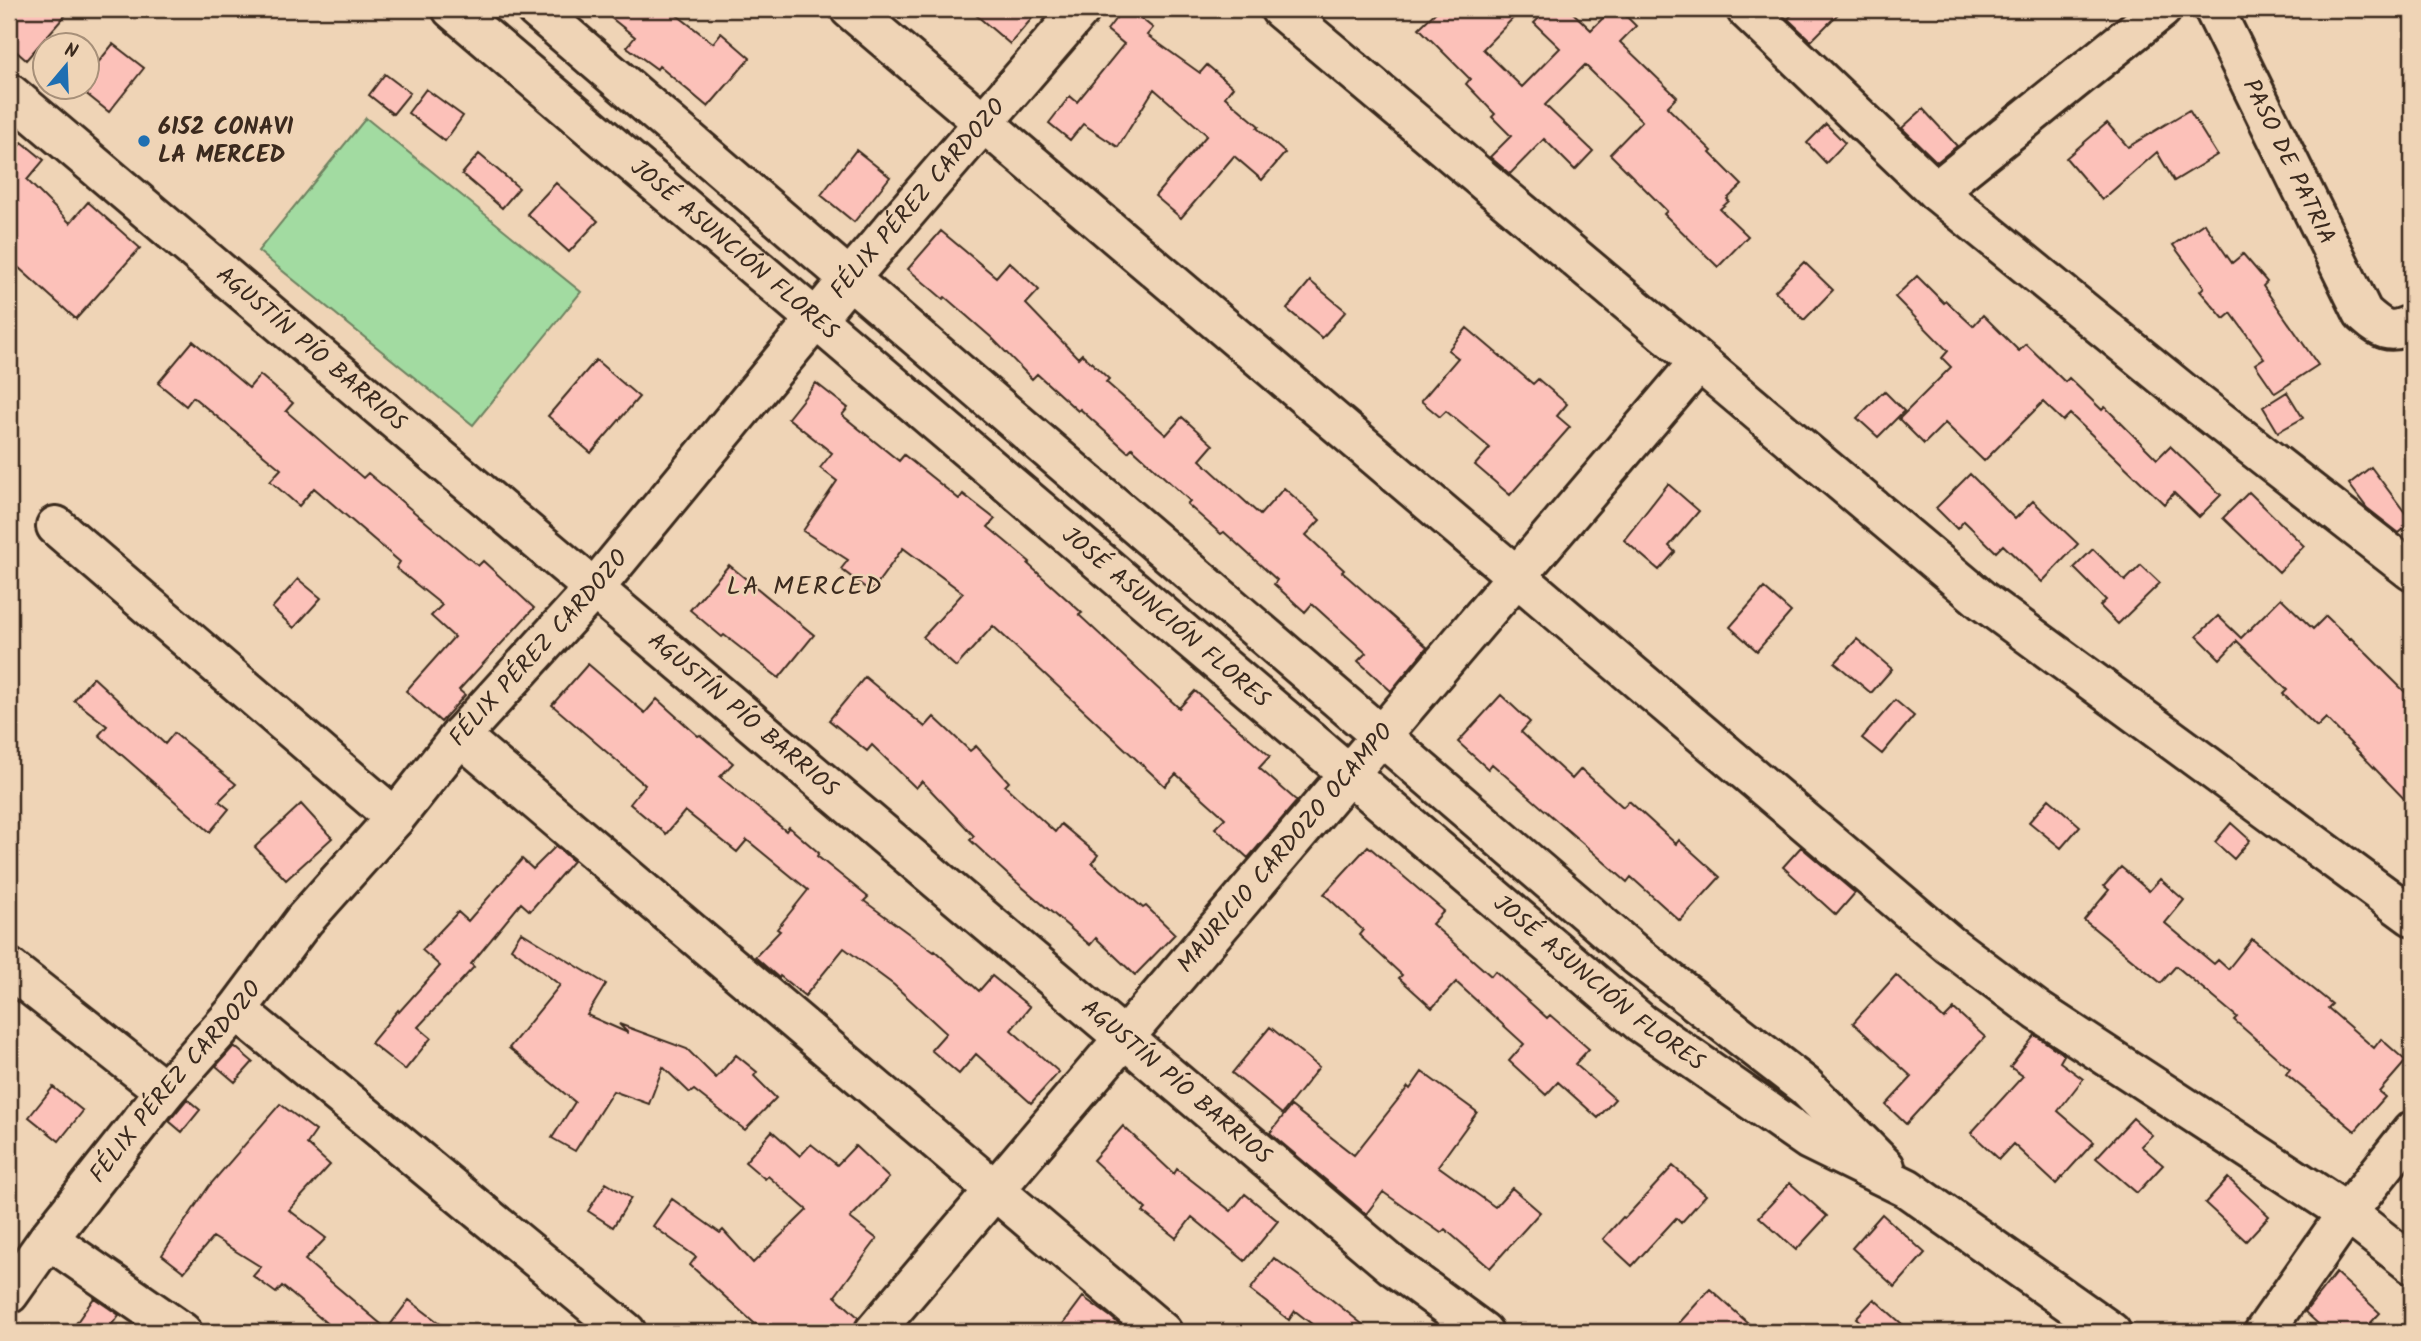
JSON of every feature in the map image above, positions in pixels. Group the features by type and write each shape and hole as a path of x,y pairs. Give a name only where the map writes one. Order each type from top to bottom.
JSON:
{"street":[{"name":"JOSÉ ASUNCIÓN FLORES","path":"452,9 1641,1023 1809,1140 1907,1188 2111,1332"},
{"name":"JOSÉ ASUNCIÓN FLORES","path":"536,9 1637,956 1805,1086 1907,1188"},
{"path":"850,9 1950,945 2038,1011 2347,1213 2412,1264"},
{"name":"FÉLIX PÉREZ CARDOZO","path":"9,1294 165,1091 237,1010 304,920 395,818 460,736 593,590 849,279 1081,9"},
{"path":"1280,9 1983,601 2412,916"},
{"path":"1746,9 1937,191 2185,394 2412,571"},
{"path":"1937,191 2162,9"},
{"name":"PASO DE PATRIA","path":"2214,9 2363,313 2378,327 2395,331 2412,325"},
{"name":"AGUSTÍN PÍO BARRIOS","path":"9,93 1392,1265 1483,1332"},
{"name":"MAURICIO CARDOZO OCAMPO","path":"874,1332 1698,363"},
{"path":"56,526 395,818"},
{"path":"460,736 1162,1332"},
{"path":"9,968 165,1091"},
{"path":"237,1010 626,1332"},
{"path":"2264,1332 2347,1213 2412,1131"},
{"path":"48,1240 182,1332"}],"green space":[{"path":"366,118 581,292 473,425 258,251"}],"building":[{"path":"9,9 71,9 51,32 32,32 32,53 26,60 9,45"},
{"path":"600,9 669,9 713,43 721,33 750,58 708,107 659,66 657,69 627,47 635,37"},
{"path":"969,9 1040,9 1010,44"},
{"path":"1123,9 1129,9 1153,28 1147,35 1200,73 1207,65 1233,87 1225,97 1285,153 1262,180 1234,156 1181,218 1155,196 1207,135 1154,89 1118,147 1083,124 1070,140 1049,123 1070,96 1077,102 1124,44 1107,30"},
{"path":"1439,9 1522,9 1483,49 1522,87 1560,48 1534,23 1548,9 1569,9 1591,30 1612,9 1619,9 1636,26 1620,42 1677,97 1667,107 1742,185 1720,209 1748,236 1718,267 1664,214 1667,211 1610,154 1642,121 1585,65 1545,105 1593,151 1575,170 1544,139 1510,174 1490,157 1511,136 1492,117 1495,114 1466,84 1470,79 1419,28"},
{"path":"1797,9 1843,9 1811,41 1788,19"},
{"path":"113,44 144,68 109,112 96,102 102,102 102,58"},
{"path":"385,74 410,93 393,114 369,95"},
{"path":"426,89 463,116 445,141 408,113"},
{"path":"1923,109 1957,146 1937,162 1902,128"},
{"path":"2189,110 2217,155 2174,181 2157,152 2102,200 2066,158 2107,123 2128,147"},
{"path":"1826,124 1845,143 1826,163 1807,143"},
{"path":"22,142 44,160 27,180 70,223 88,202 140,248 76,319 9,259 9,158"},
{"path":"856,150 890,177 854,222 821,195"},
{"path":"479,154 519,188 502,208 462,174"},
{"path":"556,183 598,221 569,252 527,214"},
{"path":"2204,223 2232,263 2243,254 2267,282 2263,286 2318,365 2275,393 2255,364 2264,358 2231,313 2224,319 2200,291 2204,287 2173,245"},
{"path":"941,231 996,277 1009,262 1039,290 1026,304 1078,358 1082,354 1109,379 1106,382 1166,435 1182,417 1213,445 1200,460 1260,515 1284,488 1320,520 1306,535 1344,570 1342,572 1427,647 1391,691 1358,661 1366,653 1312,604 1305,612 1274,584 1277,580 1224,532 1221,534 1187,504 1190,501 1132,448 1128,452 1037,374 1032,379 992,338 908,269"},
{"path":"1804,262 1833,290 1804,320 1775,291"},
{"path":"1917,276 1944,303 1946,301 1973,326 1983,315 2019,351 2026,344 2065,382 2069,378 2102,410 2105,407 2157,459 2170,446 2221,495 2199,517 2174,493 2164,504 2070,414 2063,421 2043,402 1984,461 1945,423 1924,444 1899,419 1951,367 1942,358 1948,351 1895,297"},
{"path":"1310,281 1346,311 1322,338 1287,309"},
{"path":"1467,328 1533,384 1538,379 1567,404 1557,416 1570,427 1510,495 1475,465 1490,448 1446,411 1440,417 1421,401 1458,358 1448,350"},
{"path":"193,341 249,388 260,375 293,403 286,411 363,478 368,473 478,566 483,561 534,608 459,690 465,695 441,722 406,691 454,637 431,616 442,605 396,568 400,562 314,488 299,506 270,481 281,469 193,397 186,406 158,383"},
{"path":"596,360 639,397 591,453 548,416"},
{"path":"816,383 848,408 842,415 899,461 904,455 959,499 963,494 995,519 988,527 1030,562 1028,564 1082,613 1079,615 1179,708 1195,691 1270,756 1259,768 1297,801 1248,858 1215,828 1225,818 1176,774 1165,786 993,626 956,667 923,637 963,593 903,548 871,592 841,569 848,560 803,531 837,481 820,468 832,453 788,418"},
{"path":"1884,391 1904,411 1878,437 1857,418"},
{"path":"2287,392 2303,418 2278,432 2263,407"},
{"path":"2371,467 2412,522 2399,533 2367,508 2349,484"},
{"path":"1970,474 2015,519 2033,501 2078,544 2042,582 2003,545 1996,552 1964,521 1957,529 1936,508"},
{"path":"1668,484 1699,511 1669,546 1675,552 1659,570 1624,540"},
{"path":"2249,492 2304,546 2279,572 2223,518"},
{"path":"2093,549 2125,581 2141,565 2160,583 2118,624 2100,606 2106,600 2074,568"},
{"path":"729,565 814,635 779,678 690,610"},
{"path":"298,579 321,598 294,628 272,608"},
{"path":"1764,588 1791,612 1757,651 1730,627"},
{"path":"2281,598 2313,629 2326,616 2412,699 2412,807 2326,718 2317,727 2283,694 2287,690 2237,641 2220,659 2197,636 2218,616 2241,638"},
{"path":"1857,639 1892,669 1871,693 1835,663"},
{"path":"588,664 645,713 657,699 733,763 720,777 786,831 789,827 819,853 817,856 868,897 864,901 935,951 979,991 992,976 1030,1007 1011,1030 1059,1072 1031,1103 976,1054 959,1074 931,1050 946,1033 894,985 844,948 805,996 755,957 780,931 777,929 808,890 747,840 737,852 685,811 666,834 630,804 645,785 552,705"},
{"path":"93,677 165,744 174,733 236,784 219,801 229,809 210,832 99,735 107,726 74,700"},
{"path":"865,677 925,727 934,717 970,751 976,746 1009,782 1005,786 1055,832 1061,824 1098,855 1092,863 1143,908 1146,906 1175,934 1135,975 1096,938 1090,945 970,840 974,836 922,781 916,788 872,745 867,751 829,720"},
{"path":"1501,695 1530,722 1521,732 1572,779 1581,769 1623,807 1629,801 1676,844 1679,840 1720,877 1680,921 1631,877 1627,882 1492,764 1488,769 1458,742"},
{"path":"1895,700 1914,716 1882,754 1862,738"},
{"path":"2049,799 2080,826 2061,848 2029,822"},
{"path":"301,804 332,838 286,880 255,847"},
{"path":"2231,823 2250,840 2234,859 2215,842"},
{"path":"556,846 573,861 530,911 521,903 471,964 474,967 418,1027 431,1038 405,1070 371,1043 440,966 422,950 458,912 468,921 522,859 533,869"},
{"path":"1368,846 1444,911 1432,924 1491,976 1495,971 1547,1018 1550,1015 1589,1049 1575,1064 1615,1099 1598,1118 1558,1082 1546,1095 1509,1061 1524,1044 1456,982 1432,1008 1399,978 1402,975 1359,935 1363,930 1324,894"},
{"path":"1801,847 1855,893 1836,915 1783,867"},
{"path":"2121,867 2149,891 2160,879 2184,900 2165,923 2214,964 2218,960 2228,969 2252,939 2332,1004 2328,1008 2374,1048 2381,1039 2406,1061 2379,1092 2385,1097 2355,1131 2286,1074 2290,1069 2234,1020 2237,1017 2176,966 2161,983 2084,920 2109,890 2104,886"},
{"path":"521,932 606,984 587,1015 628,1033 619,1024 687,1049 716,1078 736,1055 757,1072 754,1076 776,1098 745,1130 694,1090 690,1093 663,1067 649,1104 613,1091 575,1151 552,1138 575,1102 509,1048 560,985 511,948"},
{"path":"1896,975 1944,1019 1954,1009 1985,1037 1906,1124 1886,1105 1912,1077 1853,1023"},
{"path":"1270,1027 1319,1067 1282,1114 1232,1073"},
{"path":"2035,1035 2064,1055 2060,1062 2083,1079 2058,1111 2094,1142 2056,1184 2013,1144 1999,1159 1971,1133 2023,1076 2010,1067"},
{"path":"234,1046 253,1062 235,1082 216,1066"},
{"path":"1422,1072 1477,1112 1438,1166 1495,1207 1512,1188 1540,1212 1490,1268 1445,1229 1441,1233 1383,1192 1366,1214 1270,1133 1291,1106 1354,1155"},
{"path":"53,1087 83,1111 59,1141 29,1117"},
{"path":"187,1099 200,1110 182,1132 169,1121"},
{"path":"280,1104 316,1131 307,1144 330,1165 289,1210 326,1238 305,1260 387,1329 409,1300 451,1332 337,1332 282,1286 276,1293 253,1276 261,1267 213,1237 184,1272 162,1255 209,1186"},
{"path":"2133,1118 2152,1135 2141,1146 2163,1165 2137,1193 2096,1158"},
{"path":"1123,1126 1174,1174 1177,1169 1231,1211 1245,1194 1278,1221 1245,1261 1192,1217 1176,1238 1143,1212 1146,1209 1093,1160"},
{"path":"772,1131 800,1156 811,1144 837,1165 855,1146 889,1178 850,1218 877,1239 835,1296 858,1317 853,1332 764,1332 690,1265 696,1257 653,1226 672,1199 720,1233 723,1230 753,1263 807,1210 768,1176 765,1179 745,1162"},
{"path":"1673,1166 1706,1195 1681,1223 1676,1218 1632,1266 1603,1239"},
{"path":"2228,1178 2269,1216 2246,1241 2205,1203"},
{"path":"606,1183 631,1198 613,1227 588,1211"},
{"path":"1790,1183 1827,1216 1796,1250 1759,1217"},
{"path":"1882,1214 1925,1253 1895,1287 1852,1248"},
{"path":"1274,1258 1372,1332 1322,1332 1295,1311 1289,1320 1250,1290"},
{"path":"2336,1273 2380,1313 2362,1332 2327,1332 2305,1312"},
{"path":"1710,1289 1758,1332 1671,1332"},
{"path":"1083,1297 1111,1317 1128,1332 1057,1332"},
{"path":"94,1298 119,1315 106,1332 70,1332"},
{"path":"1874,1299 1911,1332 1872,1332 1856,1318"}],"place":[{"name":"6152 CONAVI LA MERCED","path":"144,141"}],"district":[{"name":"LA MERCED","path":"805,587"}]}
